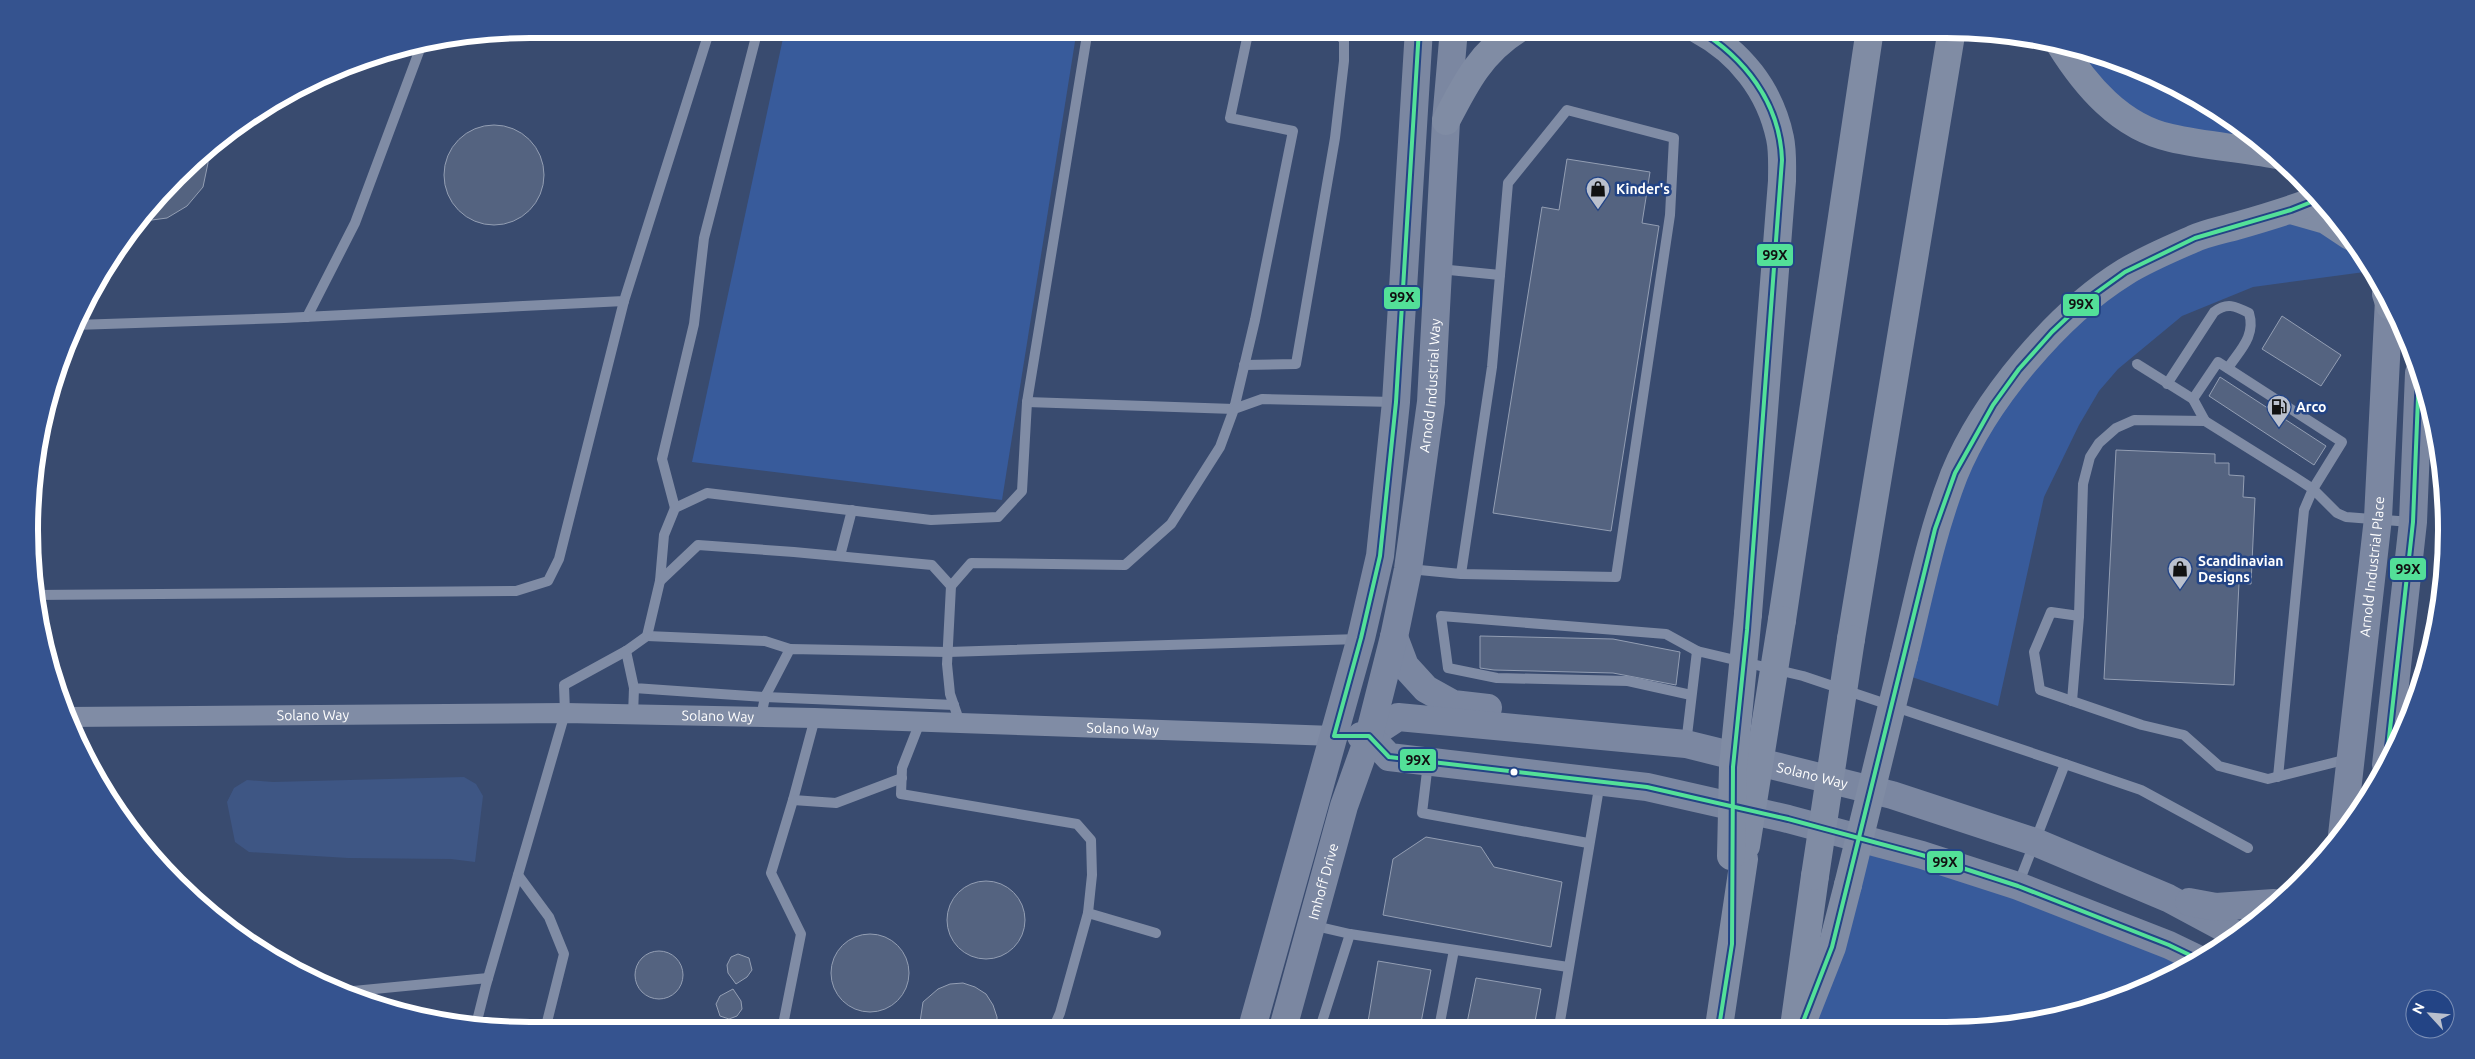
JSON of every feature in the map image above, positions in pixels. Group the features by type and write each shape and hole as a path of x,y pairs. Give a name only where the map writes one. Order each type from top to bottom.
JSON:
{"highway":[{"path":"1446,121 1472,72 1502,38"},
{"path":"1711,38 1729,50 1750,72 1768,98 1780,140 1782,181 1748,614 1733,767 1738,857"},
{"path":"1721,1022 1732,944 1738,857 1782,620 1869,38"},
{"path":"1795,1022 1851,638 1950,38"},
{"path":"2067,53 2093,90 2118,113 2145,129 2169,138 2245,142"},
{"path":"1804,1022 1832,947 1935,529 1955,473 1993,405 2019,369 2052,332 2086,300 2125,272 2195,238 2312,202"},
{"path":"2291,210 2330,222"}],"street":[{"path":"1334,736 1361,638 1380,556 1396,402 1418,38"},
{"name":"Arnold Industrial Way","path":"1369,736 1394,637 1408,569 1431,402 1446,121 1453,38"},
{"name":"Arnold Industrial Place","path":"2342,821 2351,759 2378,518 2387,313"},
{"path":"2388,744 2413,522 2418,393"},
{"path":"1394,637 1405,666 1426,689 1453,704 1597,722 1618,738"},
{"name":"Solano Way","path":"75,717 565,713 920,722 957,714 1334,736 1369,736 1398,717 1686,744 1892,795 2035,842 2168,898 2230,931"},
{"name":"Imhoff Drive","path":"1254,1022 1334,736"},
{"path":"1369,736 1389,757 1664,790 1788,819 1922,855 2018,886 2169,945 2192,956"},
{"name":"Imhoff Drive","path":"1285,1022 1344,806 1369,736"},
{"path":"2168,898 2216,907 2264,904"}],"lane":[{"path":"42,595 516,591 548,581 559,559 624,301 707,38"},
{"path":"647,636 660,581 664,535 674,508 662,459 694,324 704,238 756,38"},
{"path":"674,508 707,493 931,520 998,517 1022,491 1027,402 1087,38"},
{"path":"634,688 764,696 957,714 950,694 948,652 950,586 971,563 1125,565 1171,524 1220,447 1234,409 1293,131 1230,118 1247,38"},
{"path":"1244,365 1296,364 1334,138 1344,61 1344,40 1342,38"},
{"path":"308,317 355,223 421,50"},
{"path":"1408,569 1461,574 1616,577 1670,215 1674,138 1567,110 1508,183 1492,367 1461,574"},
{"path":"1438,269 1500,275"},
{"path":"82,325 308,317 624,301"},
{"path":"2167,384 2214,312 2222,306 2233,305 2249,313 2252,325 2249,336 2228,368"},
{"path":"2192,399 2218,362 2342,442 2312,489 2304,510 2278,777"},
{"path":"2137,364 2192,399 2206,422 2312,489 2337,513 2346,517 2413,522"},
{"path":"1027,402 1234,409 1262,399 1396,402"},
{"path":"2072,700 2080,616 2082,484 2090,457 2099,443 2116,428 2134,420 2206,422"},
{"path":"840,556 852,510"},
{"path":"660,581 698,545 932,565 950,586"},
{"path":"2080,616 2051,612 2034,652 2040,690 2142,725 2184,735 2218,766 2268,779 2351,759"},
{"path":"1691,695 1628,681 1497,678 1448,668 1441,616 1666,634 1697,651 1803,676 2141,790 2248,848"},
{"path":"478,1018 565,713 564,685 626,651 647,636 765,641 790,649 948,652 1361,638"},
{"path":"761,717 764,696 790,649"},
{"path":"626,651 634,688 633,714"},
{"path":"1686,744 1697,651"},
{"path":"784,1022 801,934 771,873 815,718"},
{"path":"920,722 902,768 900,794 1078,824 1090,840 1092,874 1088,913 1056,1022"},
{"path":"1428,763 1422,813 1588,843"},
{"path":"2018,886 2064,764"},
{"path":"793,800 836,803 902,778"},
{"path":"1559,1022 1588,843 1600,782"},
{"path":"518,875 549,917 564,954 547,1022"},
{"path":"1088,913 1156,934"},
{"path":"1310,925 1350,934 1568,967"},
{"path":"1322,1022 1350,934"},
{"path":"1440,1022 1454,950"},
{"path":"359,990 488,978"}],"shaded area":[{"path":"783,38 1076,38 1002,500 692,462"},
{"path":"2069,53 2134,75 2163,88 2192,103 2247,140 2238,147 2145,129"},
{"path":"2291,210 2336,230 2365,272 2253,287 2182,316 2118,369 2099,391 2079,425 2044,497 1998,706 1900,673 1955,473 2086,300"},
{"path":"464,777 476,784 483,796 475,862 451,859 348,858 249,852 235,842 227,802 234,788 247,780 273,782"},
{"path":"1860,834 2191,956 2134,984 2073,1005 2041,1012 2010,1017 1946,1022 1803,1022"}],"building":[{"path":"484,125 504,125 513,128 530,139 541,156 544,165 544,185 541,194 530,211 513,222 504,225 484,225 466,217 452,203 444,185 444,165 452,147 466,133"},
{"path":"207,158 203,187 187,206 167,218 147,221 182,182"},
{"path":"1567,159 1650,172 1642,223 1659,226 1611,531 1493,513 1542,207 1559,210"},
{"path":"2282,316 2341,355 2321,386 2262,349"},
{"path":"2220,377 2326,446 2314,465 2209,396"},
{"path":"2116,450 2215,454 2215,463 2229,463 2229,475 2244,476 2243,497 2255,498 2251,584 2239,583 2234,685 2104,679"},
{"path":"1480,636 1613,639 1680,652 1676,685 1613,673 1480,668"},
{"path":"1426,837 1481,847 1494,867 1562,882 1551,947 1383,915 1393,859"},
{"path":"986,881 1001,884 1013,893 1022,905 1025,920 1022,935 1013,947 1001,956 986,959 971,956 959,947 950,935 947,920 950,905 959,893 971,884"},
{"path":"870,934 885,937 897,946 906,958 909,973 906,988 897,1000 885,1009 870,1012 855,1009 843,1000 834,988 831,973 834,958 843,946 855,937"},
{"path":"659,951 668,953 676,958 681,966 683,975 681,984 676,992 668,997 659,999 650,997 642,992 637,984 635,975 637,966 642,958 650,953"},
{"path":"738,954 749,958 752,970 747,977 736,984 728,973 727,965 731,957"},
{"path":"1378,961 1431,970 1421,1022 1368,1022"},
{"path":"1476,978 1541,989 1535,1022 1467,1022"},
{"path":"963,983 975,987 986,994 993,1005 997,1022 920,1022 923,1002 938,989 950,984"},
{"path":"733,989 741,1001 742,1009 737,1016 729,1019 720,1016 716,1004 720,996"}],"transit line":[{"name":"99X","path":"1418,38 1396,402 1380,556 1361,638 1334,736 1369,736 1389,757 1647,787 1788,819 1922,855 2018,886 2169,945 2192,956"},
{"name":"99X","path":"1711,38 1744,67 1767,100 1780,139 1782,160 1747,630 1733,767 1732,944 1720,1022"},
{"name":"99X","path":"1803,1022 1832,947 1935,529 1955,473 1993,405 2019,369 2052,332 2086,300 2125,272 2195,238 2291,210 2312,202"},
{"name":"99X","path":"2388,744 2413,522 2418,393"}],"place":[{"name":"Kinder's","path":"1598,210"},
{"name":"Arco","path":"2279,428"},
{"name":"Scandinavian Designs","path":"2180,590"}]}
